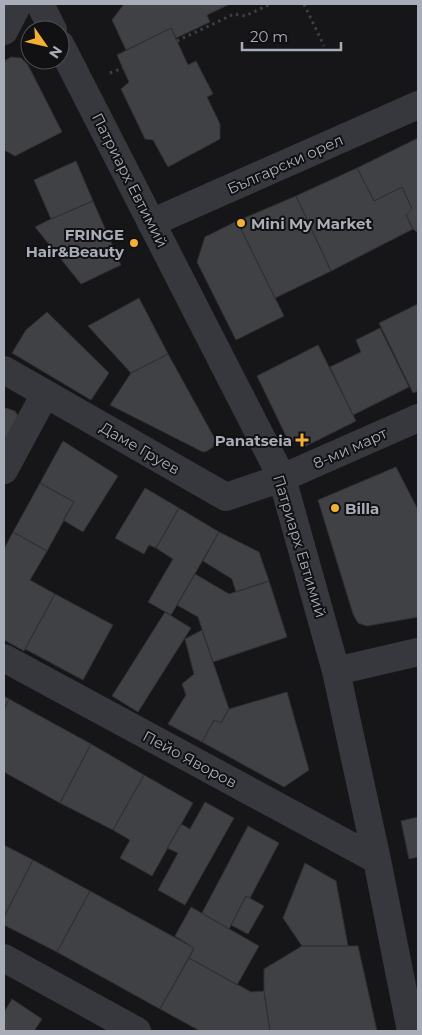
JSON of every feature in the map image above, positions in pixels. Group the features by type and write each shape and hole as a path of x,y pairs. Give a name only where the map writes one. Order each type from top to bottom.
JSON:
{"street":[{"path":"4,31 18,4"},
{"path":"40,4 48,20"},
{"name":"Патриарх Евтимий","path":"70,63 282,478 336,671 377,860 411,1031"},
{"name":"Български орел","path":"152,223 418,105"},
{"name":"Даме Груев","path":"4,370 226,497 282,478"},
{"path":"4,470 45,394"},
{"name":"8-ми март","path":"282,478 418,418"},
{"path":"336,671 418,652"},
{"name":"Пейо Яворов","path":"4,658 377,860"},
{"path":"4,958 134,1030"}],"path":[{"path":"178,41 234,14 245,16 271,4"},
{"path":"304,4 324,46"},
{"path":"116,70 122,68"}],"building":[{"path":"124,4 230,4 207,15 210,22 176,38 171,28 126,50 112,20"},
{"path":"171,28 188,65 196,61 213,94 207,97 220,124 220,139 168,167 153,140 145,139 121,89 129,82 117,55"},
{"path":"11,57 20,58 20,70 31,70 62,132 15,156 4,150 4,61"},
{"path":"418,138 418,233 413,229 406,215 412,209 402,187 374,201 357,168"},
{"path":"76,161 93,201 51,219 34,180"},
{"path":"357,168 374,201 402,187 412,209 406,215 413,229 331,271 296,196"},
{"path":"296,196 331,271 275,298 237,221"},
{"path":"93,201 121,265 81,284 35,227"},
{"path":"237,221 284,316 236,340 197,262 205,237"},
{"path":"139,298 168,354 131,373 88,326"},
{"path":"418,304 418,391 413,393 379,323"},
{"path":"47,312 109,373 91,400 12,353 26,330"},
{"path":"380,328 409,387 353,415 330,367 361,352 356,340"},
{"path":"318,345 356,421 304,447 287,438 257,376"},
{"path":"168,354 215,439 213,447 207,451 203,452 110,405 131,373"},
{"path":"4,409 15,411 20,419 7,438 4,437"},
{"path":"63,441 118,476 83,532 63,520 74,502 40,483"},
{"path":"396,467 417,508 418,617 367,626 358,623 353,614 318,500"},
{"path":"40,483 74,502 47,551 13,532"},
{"path":"145,488 179,508 156,548 149,545 144,554 115,538"},
{"path":"179,508 219,532 171,615 148,602 173,559 156,548"},
{"path":"13,532 47,551 30,580 55,594 24,651 4,640 4,549"},
{"path":"219,532 259,552 269,581 236,592 232,579 203,561"},
{"path":"195,574 229,594 269,581 287,637 213,662 198,617 177,605"},
{"path":"55,594 113,625 83,680 25,649"},
{"path":"165,612 191,628 138,712 112,696"},
{"path":"202,630 229,709 221,723 214,720 202,742 168,724 186,695 182,684 194,674 185,639"},
{"path":"287,692 309,770 284,787 202,742 214,720 221,723 229,709"},
{"path":"4,696 9,699 4,709"},
{"path":"9,699 91,744 60,803 4,772 4,709"},
{"path":"91,744 144,775 113,830 60,803"},
{"path":"144,775 193,803 152,876 120,858 130,840 113,830"},
{"path":"205,802 234,818 185,905 158,890 178,853 167,848 181,824 190,829"},
{"path":"418,817 418,857 409,859 401,821"},
{"path":"248,826 279,843 250,898 246,896 229,929 202,913"},
{"path":"4,845 33,860 4,917"},
{"path":"33,860 90,891 57,952 4,925 4,917"},
{"path":"305,863 336,881 348,946 302,946 283,918"},
{"path":"90,891 194,948 160,1009 57,952"},
{"path":"246,896 264,906 248,934 231,925"},
{"path":"191,907 259,946 237,985 189,958 194,948 175,936"},
{"path":"302,946 358,946 377,1031 270,1031 264,991 264,969"},
{"path":"189,958 251,992 264,991 270,1031 200,1031 160,1009"},
{"path":"12,999 42,1019 34,1031 4,1031 4,1012"}],"place":[{"name":"Mini My Market","path":"241,223"},
{"name":"FRINGE Hair&Beauty","path":"134,243"},
{"name":"Panatseia","path":"302,440"},
{"name":"Billa","path":"335,508"}]}
